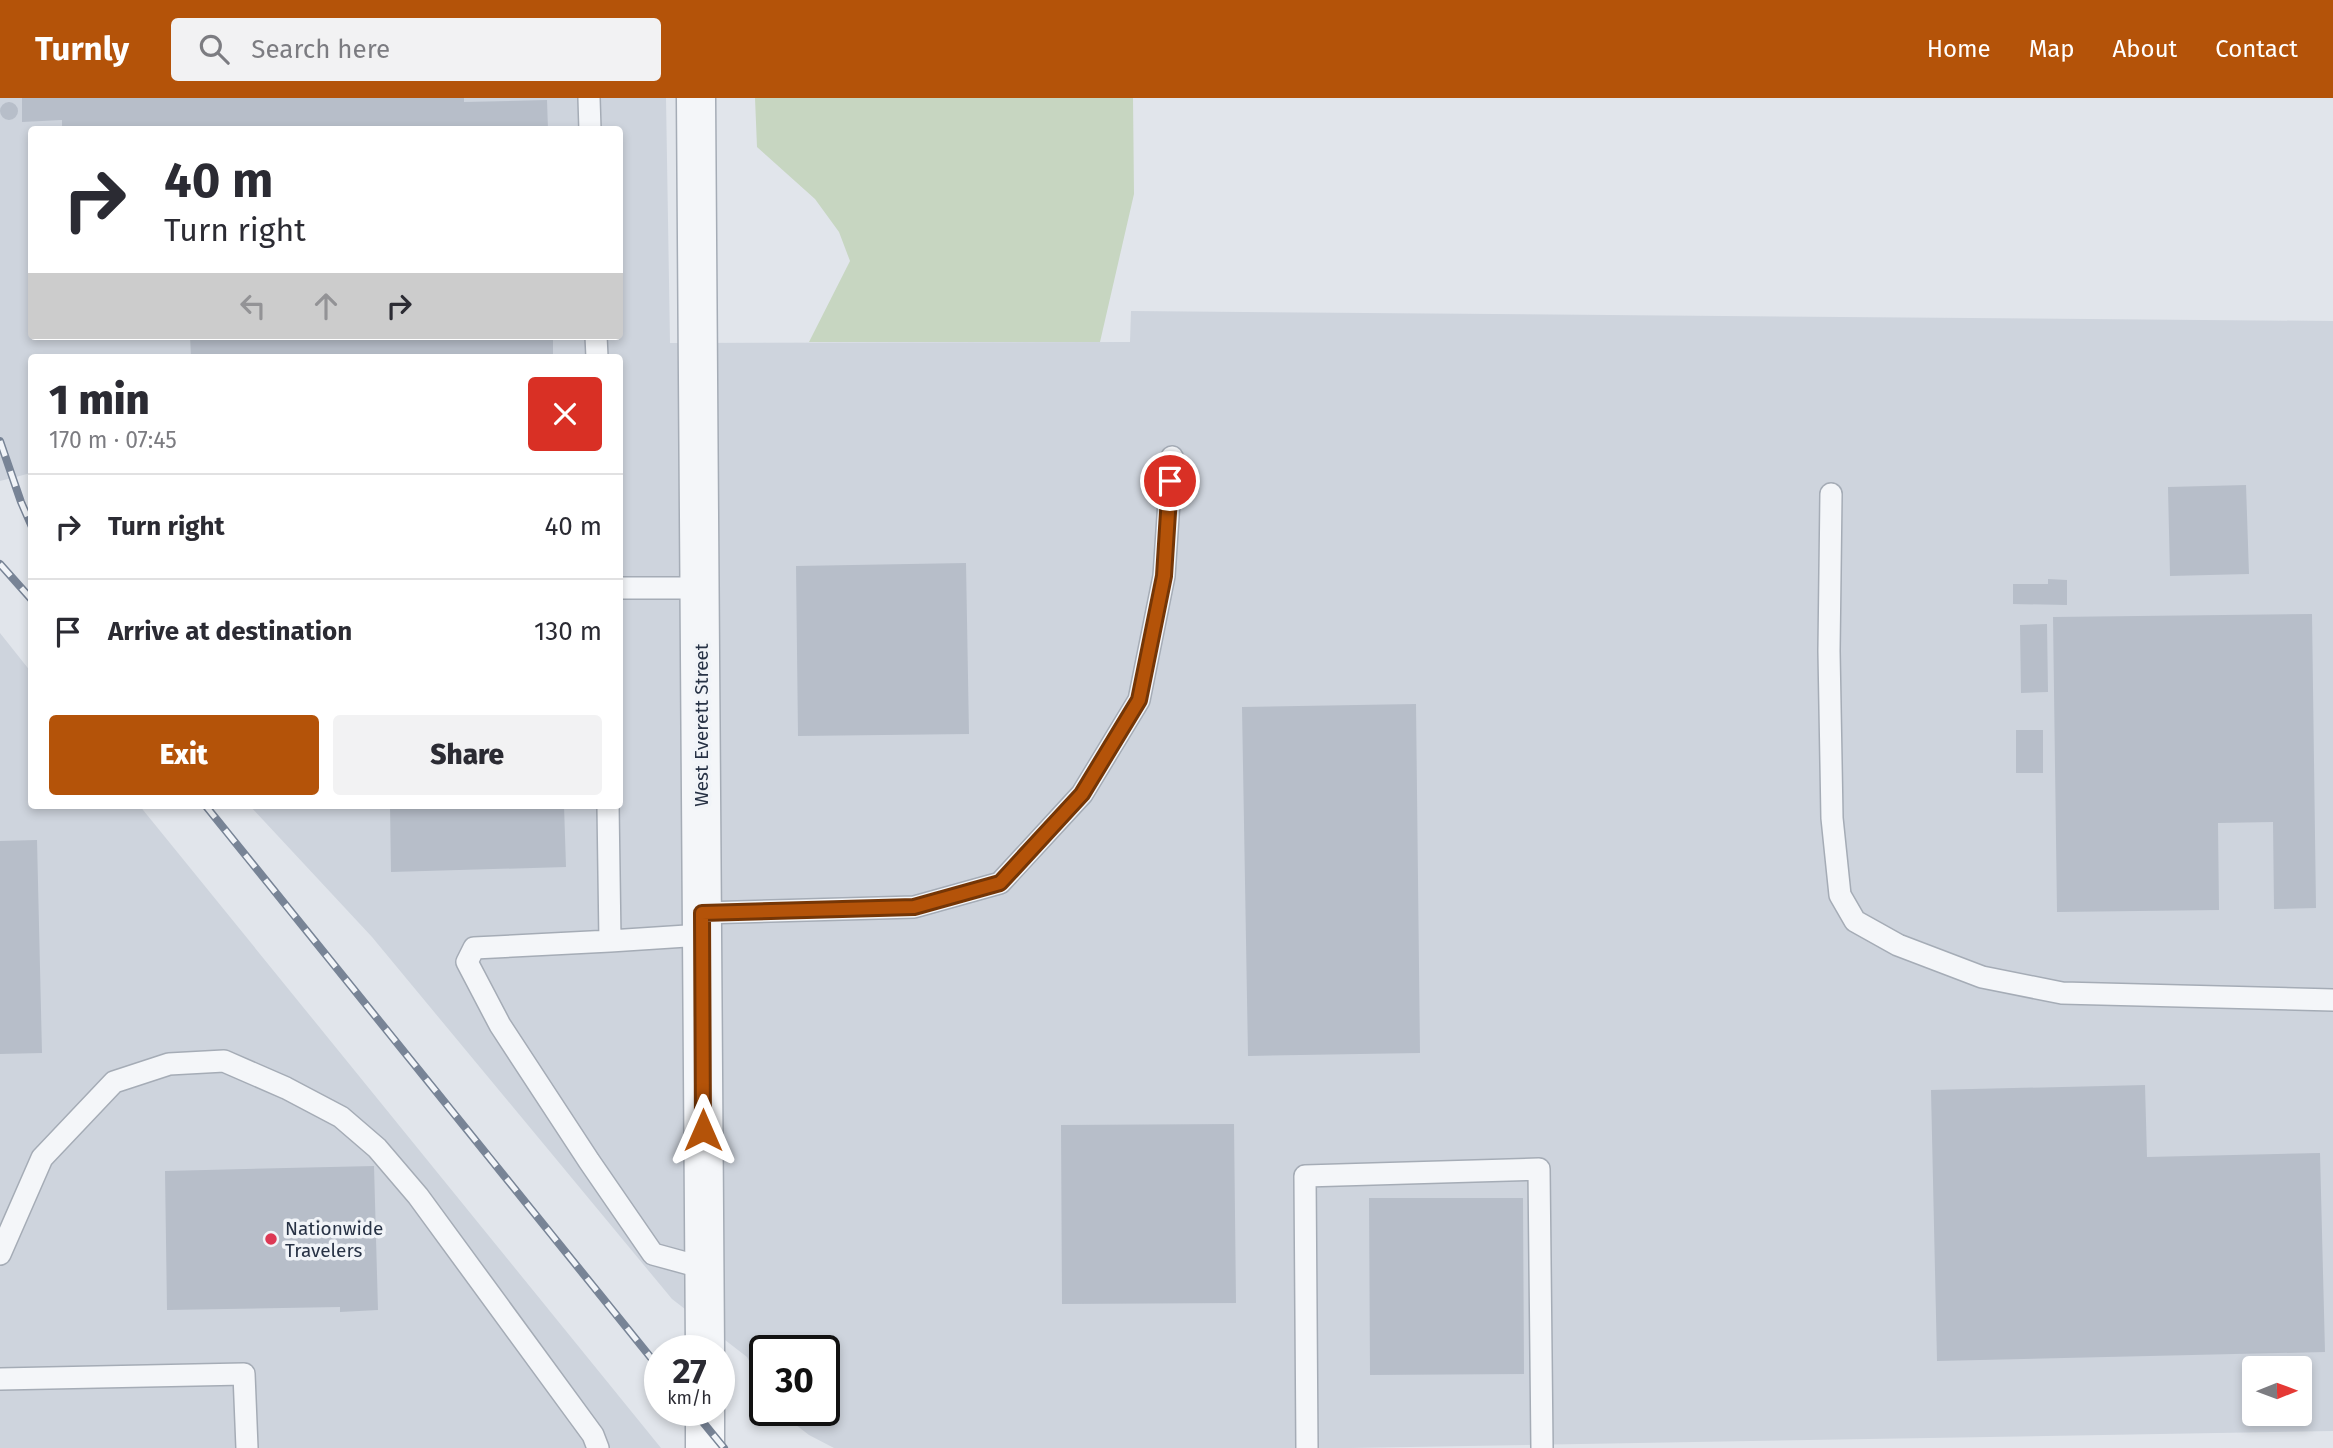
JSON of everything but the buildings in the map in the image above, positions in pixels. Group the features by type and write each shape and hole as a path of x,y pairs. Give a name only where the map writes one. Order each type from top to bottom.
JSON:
{"street":[{"name":"West Everett Street","path":"696,98 705,1335"},
{"path":"705,1426 705,1448"}],"lane":[{"path":"589,98 590,126"},
{"path":"704,1269 653,1254 500,1025 467,962 474,948 610,941 702,924 914,907 1000,883 1082,794 1139,700 1164,576 1172,457"},
{"path":"1831,494 1829,651 1832,818 1840,895 1855,921 1898,945 1982,977 2062,993 2333,1000"},
{"path":"623,588 699,588"},
{"path":"608,809 610,941"},
{"path":"0,1254 42,1158 114,1082 169,1064 224,1061 286,1088 341,1117 377,1148 418,1196 585,1424 598,1448"},
{"path":"1307,1448 1305,1176 1539,1169 1542,1448"},
{"path":"0,1379 244,1374 247,1448"}],"shaded area":[{"path":"0,98 666,98 670,343 1130,342 1131,311 2333,321 2333,1431 1351,1448 834,1448 797,1426 840,1426 840,1335 749,1335 749,1361 735,1348 735,1335 719,1335 672,1299 372,937 253,809 623,809 623,354 28,354 28,474 0,481"},
{"path":"0,633 28,668 28,809 142,809 661,1448 0,1448"}],"green space":[{"path":"755,98 1133,98 1134,194 1100,342 809,342 850,261 839,232 815,199 757,147"}],"railway":[{"path":"0,441 28,518"},
{"path":"0,564 28,596"},
{"path":"208,809 644,1349"},
{"path":"706,1426 724,1448"}],"place":[{"name":"Nationwide Travelers","path":"271,1239"}],"route":[{"path":"703,1130 702,913 914,907 1000,883 1082,794 1139,700 1164,576 1170,481"}]}
